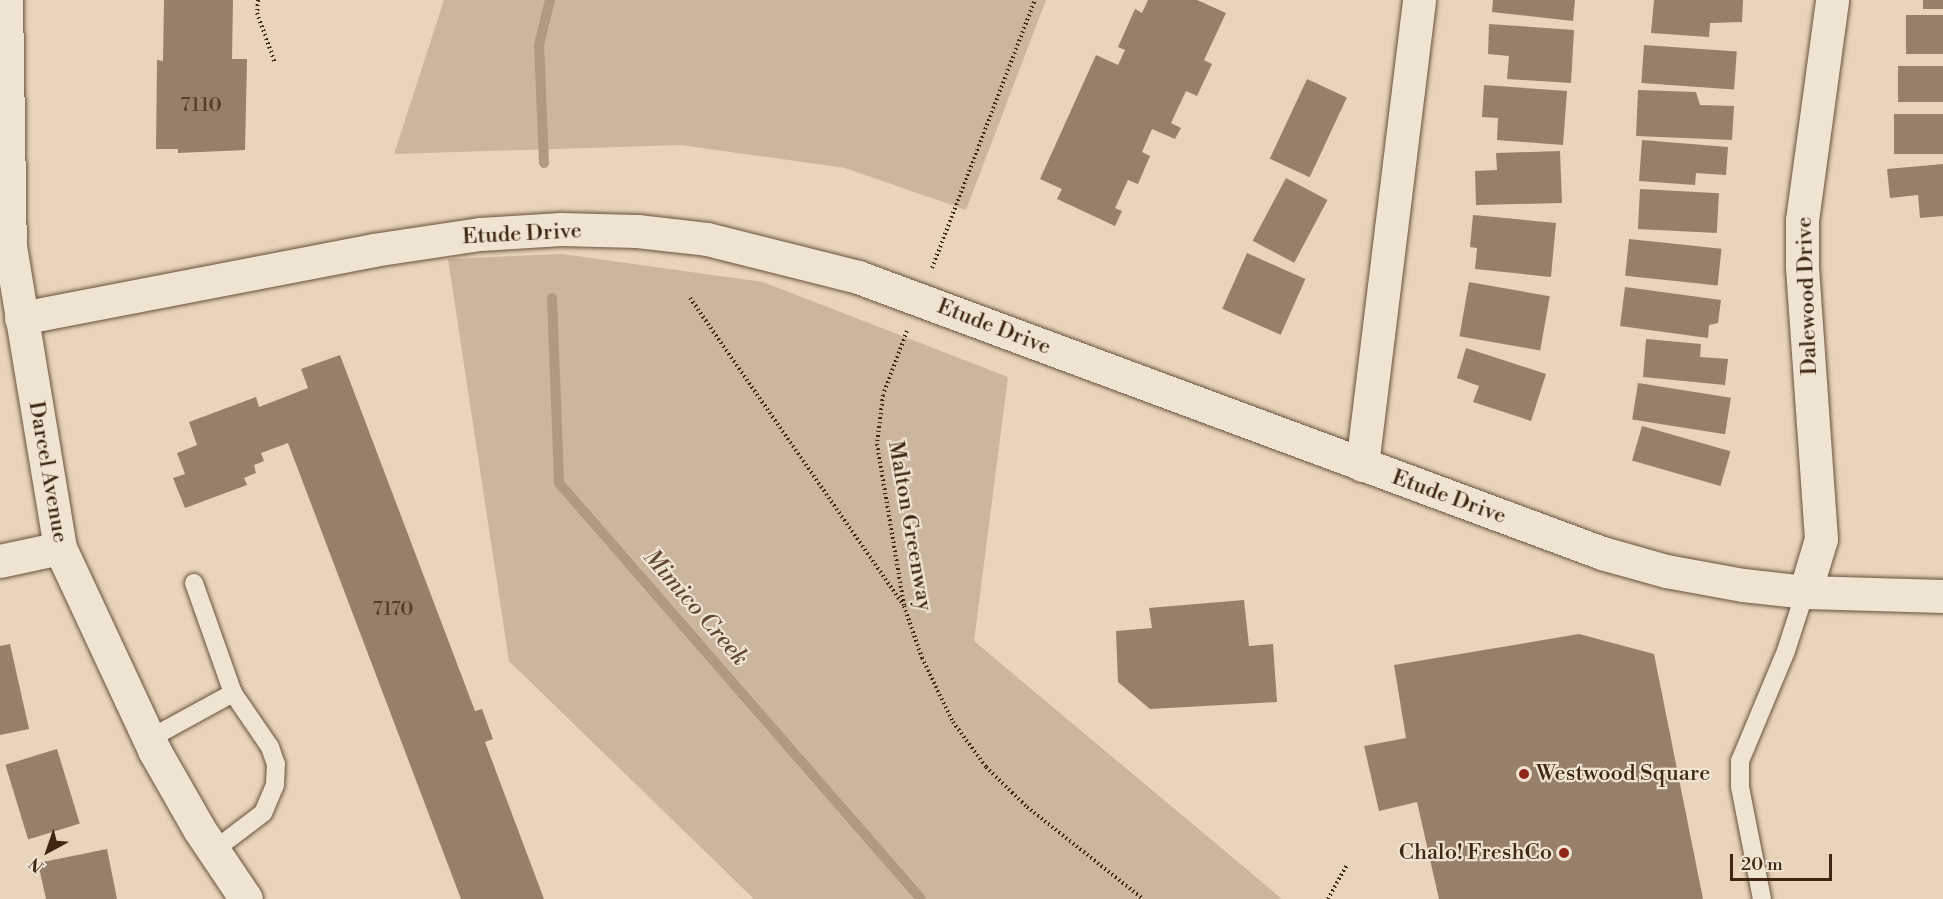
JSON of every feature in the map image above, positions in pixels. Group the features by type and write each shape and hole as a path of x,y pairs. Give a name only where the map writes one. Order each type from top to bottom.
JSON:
{"street":[{"name":"Darcel Avenue","path":"6,0 3,77 10,246 60,548 149,739 213,850 246,899"},
{"path":"1362,465 1419,0"},
{"name":"Dalewood Drive","path":"1805,591 1821,539 1802,266 1802,219 1832,0"},
{"name":"Etude Drive","path":"21,318 373,250 480,234 561,229 637,231 707,239 858,277 1602,553 1677,573 1805,591 1943,596"},
{"path":"0,561 60,548"}],"lane":[{"path":"194,583 233,693 270,747 276,764 275,785 263,813 213,850"},
{"path":"1762,899 1740,787 1740,760 1786,651 1805,591"},
{"path":"149,739 233,693"}],"path":[{"path":"258,0 257,13 275,63"},
{"path":"928,276 1035,0"},
{"path":"690,298 904,606"},
{"name":"Malton Greenway","path":"910,323 883,395 877,444 904,606 922,658 953,722 986,767 1027,807 1143,899"},
{"path":"1328,899 1346,866"}],"shaded area":[{"path":"444,0 1046,0 966,210 845,168 681,145 394,154"},
{"path":"562,254 763,282 1008,377 974,641 1282,899 754,899 509,661 448,259"}],"building":[{"path":"164,0 233,0 232,59 247,59 245,150 178,153 178,149 156,149 157,60 163,61"},
{"path":"1148,0 1197,0 1226,13 1204,60 1212,64 1197,96 1186,91 1171,123 1181,128 1175,139 1152,129 1142,152 1150,156 1138,184 1128,180 1115,208 1122,211 1115,226 1057,199 1062,189 1040,179 1096,55 1118,65 1125,50 1118,47 1135,9 1142,13"},
{"path":"1493,0 1575,0 1573,21 1492,12"},
{"path":"1654,0 1743,0 1742,22 1710,23 1709,37 1651,33"},
{"path":"1923,0 1943,0 1943,9 1923,9"},
{"path":"1906,15 1943,15 1943,54 1906,54"},
{"path":"1489,24 1574,30 1571,83 1507,79 1509,56 1488,54"},
{"path":"1644,45 1737,51 1734,89 1641,83"},
{"path":"1898,66 1943,66 1943,102 1898,102"},
{"path":"1307,79 1347,98 1310,177 1270,159"},
{"path":"1484,85 1567,91 1563,145 1497,140 1498,118 1482,117"},
{"path":"1638,90 1696,92 1700,105 1734,106 1732,140 1636,136"},
{"path":"1894,114 1943,114 1943,154 1894,154"},
{"path":"1642,140 1728,147 1726,175 1696,173 1695,185 1639,181"},
{"path":"1560,151 1562,203 1476,205 1475,171 1497,170 1496,153"},
{"path":"1943,164 1943,216 1920,218 1918,195 1890,198 1887,169"},
{"path":"1286,178 1327,200 1294,263 1253,241"},
{"path":"1640,189 1719,193 1717,233 1638,229"},
{"path":"1473,215 1556,223 1551,277 1475,269 1477,248 1470,247"},
{"path":"1629,239 1721,249 1718,286 1625,276"},
{"path":"1247,253 1305,279 1281,335 1222,309"},
{"path":"1469,282 1550,296 1540,350 1459,336"},
{"path":"1625,287 1721,300 1718,323 1709,325 1708,338 1620,326"},
{"path":"1646,339 1701,344 1700,357 1728,359 1725,385 1643,377"},
{"path":"1466,348 1546,374 1531,421 1473,402 1479,386 1457,378"},
{"path":"340,355 475,711 482,709 493,739 485,742 544,899 461,899 288,443 261,453 264,461 254,465 256,473 244,478 247,485 185,508 173,478 185,474 177,453 197,445 189,422 256,397 259,407 308,388 301,369"},
{"path":"1638,383 1731,398 1725,434 1632,420"},
{"path":"1642,426 1730,451 1721,486 1632,461"},
{"path":"1244,600 1249,646 1273,644 1277,702 1150,709 1118,682 1116,631 1152,628 1149,608"},
{"name":"Westwood Square","path":"1579,634 1654,654 1703,899 1439,899 1417,802 1379,811 1364,746 1406,738 1394,665"},
{"path":"10,644 29,729 0,735 0,646"},
{"path":"57,749 80,824 28,839 5,765"},
{"path":"107,849 117,899 46,899 38,863"}],"waterway":[{"name":"Mimico Creek","path":"544,163 539,45 550,0"},
{"name":"Mimico Creek","path":"552,298 559,483 921,899"}],"place":[{"name":"Westwood Square","path":"1524,774"},
{"name":"Chalo! FreshCo","path":"1564,853"}]}
